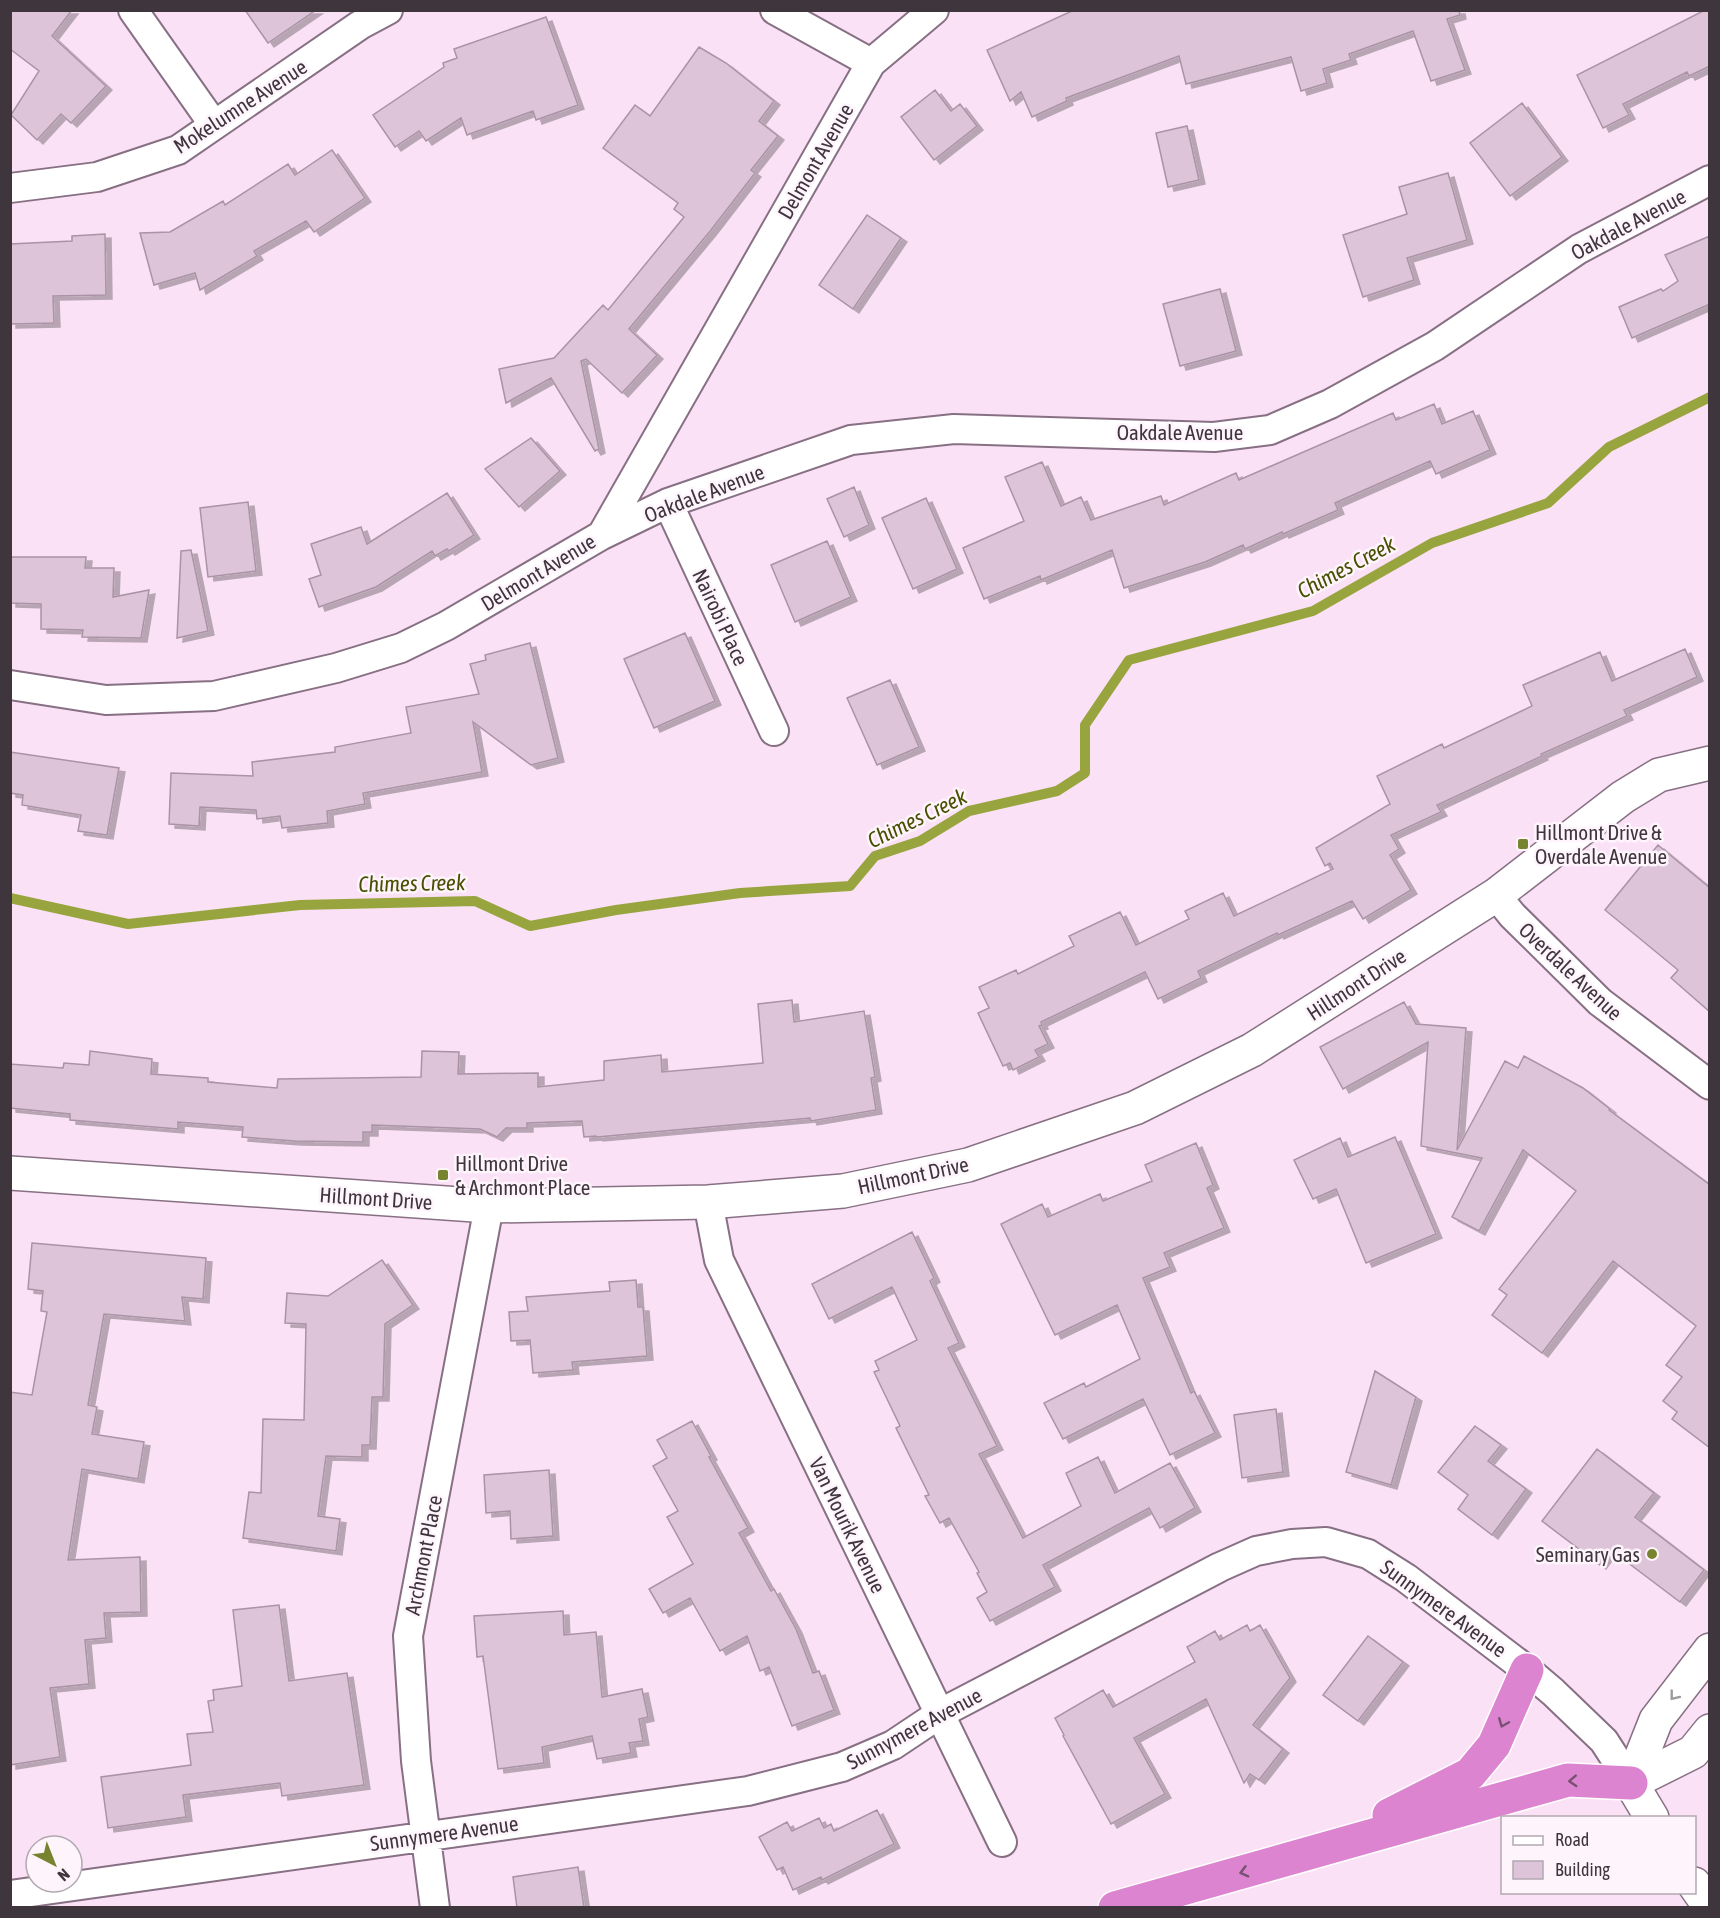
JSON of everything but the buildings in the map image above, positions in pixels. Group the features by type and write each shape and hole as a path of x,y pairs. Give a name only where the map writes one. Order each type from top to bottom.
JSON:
{"highway":[{"path":"1300,1857 1418,1802 1470,1774 1494,1745 1527,1670"},
{"path":"1115,1908 1568,1780 1631,1783"}],"street":[{"path":"133,10 214,125"},
{"name":"Mokelumne Avenue","path":"10,188 97,177 178,150 360,25 388,10"},
{"path":"775,10 871,63"},
{"name":"Delmont Avenue","path":"10,685 106,700 214,696 336,668 401,648 446,627 602,536 871,63 934,10"},
{"name":"Oakdale Avenue","path":"602,536 668,503 851,440 954,429 1214,437 1270,430 1330,404 1435,346 1578,249 1710,180"},
{"name":"Nairobi Place","path":"668,503 774,731"},
{"name":"Hillmont Drive","path":"10,1173 489,1206 708,1202 843,1191 968,1165 1135,1108 1252,1050 1496,895 1623,797 1659,775 1710,763"},
{"name":"Overdale Avenue","path":"1496,895 1512,915 1600,1002 1710,1085"},
{"name":"Van Mourik Avenue","path":"708,1202 719,1260 1002,1842"},
{"name":"Archmont Place","path":"435,1908 416,1761 408,1636 489,1206"},
{"name":"Sunnymere Avenue","path":"10,1894 748,1791 796,1780 842,1767 893,1745 941,1713 1220,1567 1256,1551 1292,1544 1326,1542 1368,1554 1406,1578 1527,1670 1604,1741 1631,1783"},
{"path":"1631,1783 1656,1720 1710,1650"},
{"path":"1631,1783 1693,1752 1710,1731"},
{"path":"1631,1783 1651,1816"},
{"path":"1696,1886 1710,1907"}],"waterway":[{"name":"Chimes Creek","path":"10,898 128,924 300,905 475,901 530,926 616,910 740,893 850,886 875,856 920,841 969,811 1057,791 1085,773 1085,725 1129,660 1313,611 1432,543 1548,503 1609,447 1710,397"}],"place":[{"name":"Hillmont Drive & Overdale Avenue","path":"1523,844"},
{"name":"Hillmont Drive & Archmont Place","path":"443,1175"},
{"name":"Seminary Gas","path":"1652,1554"}]}
